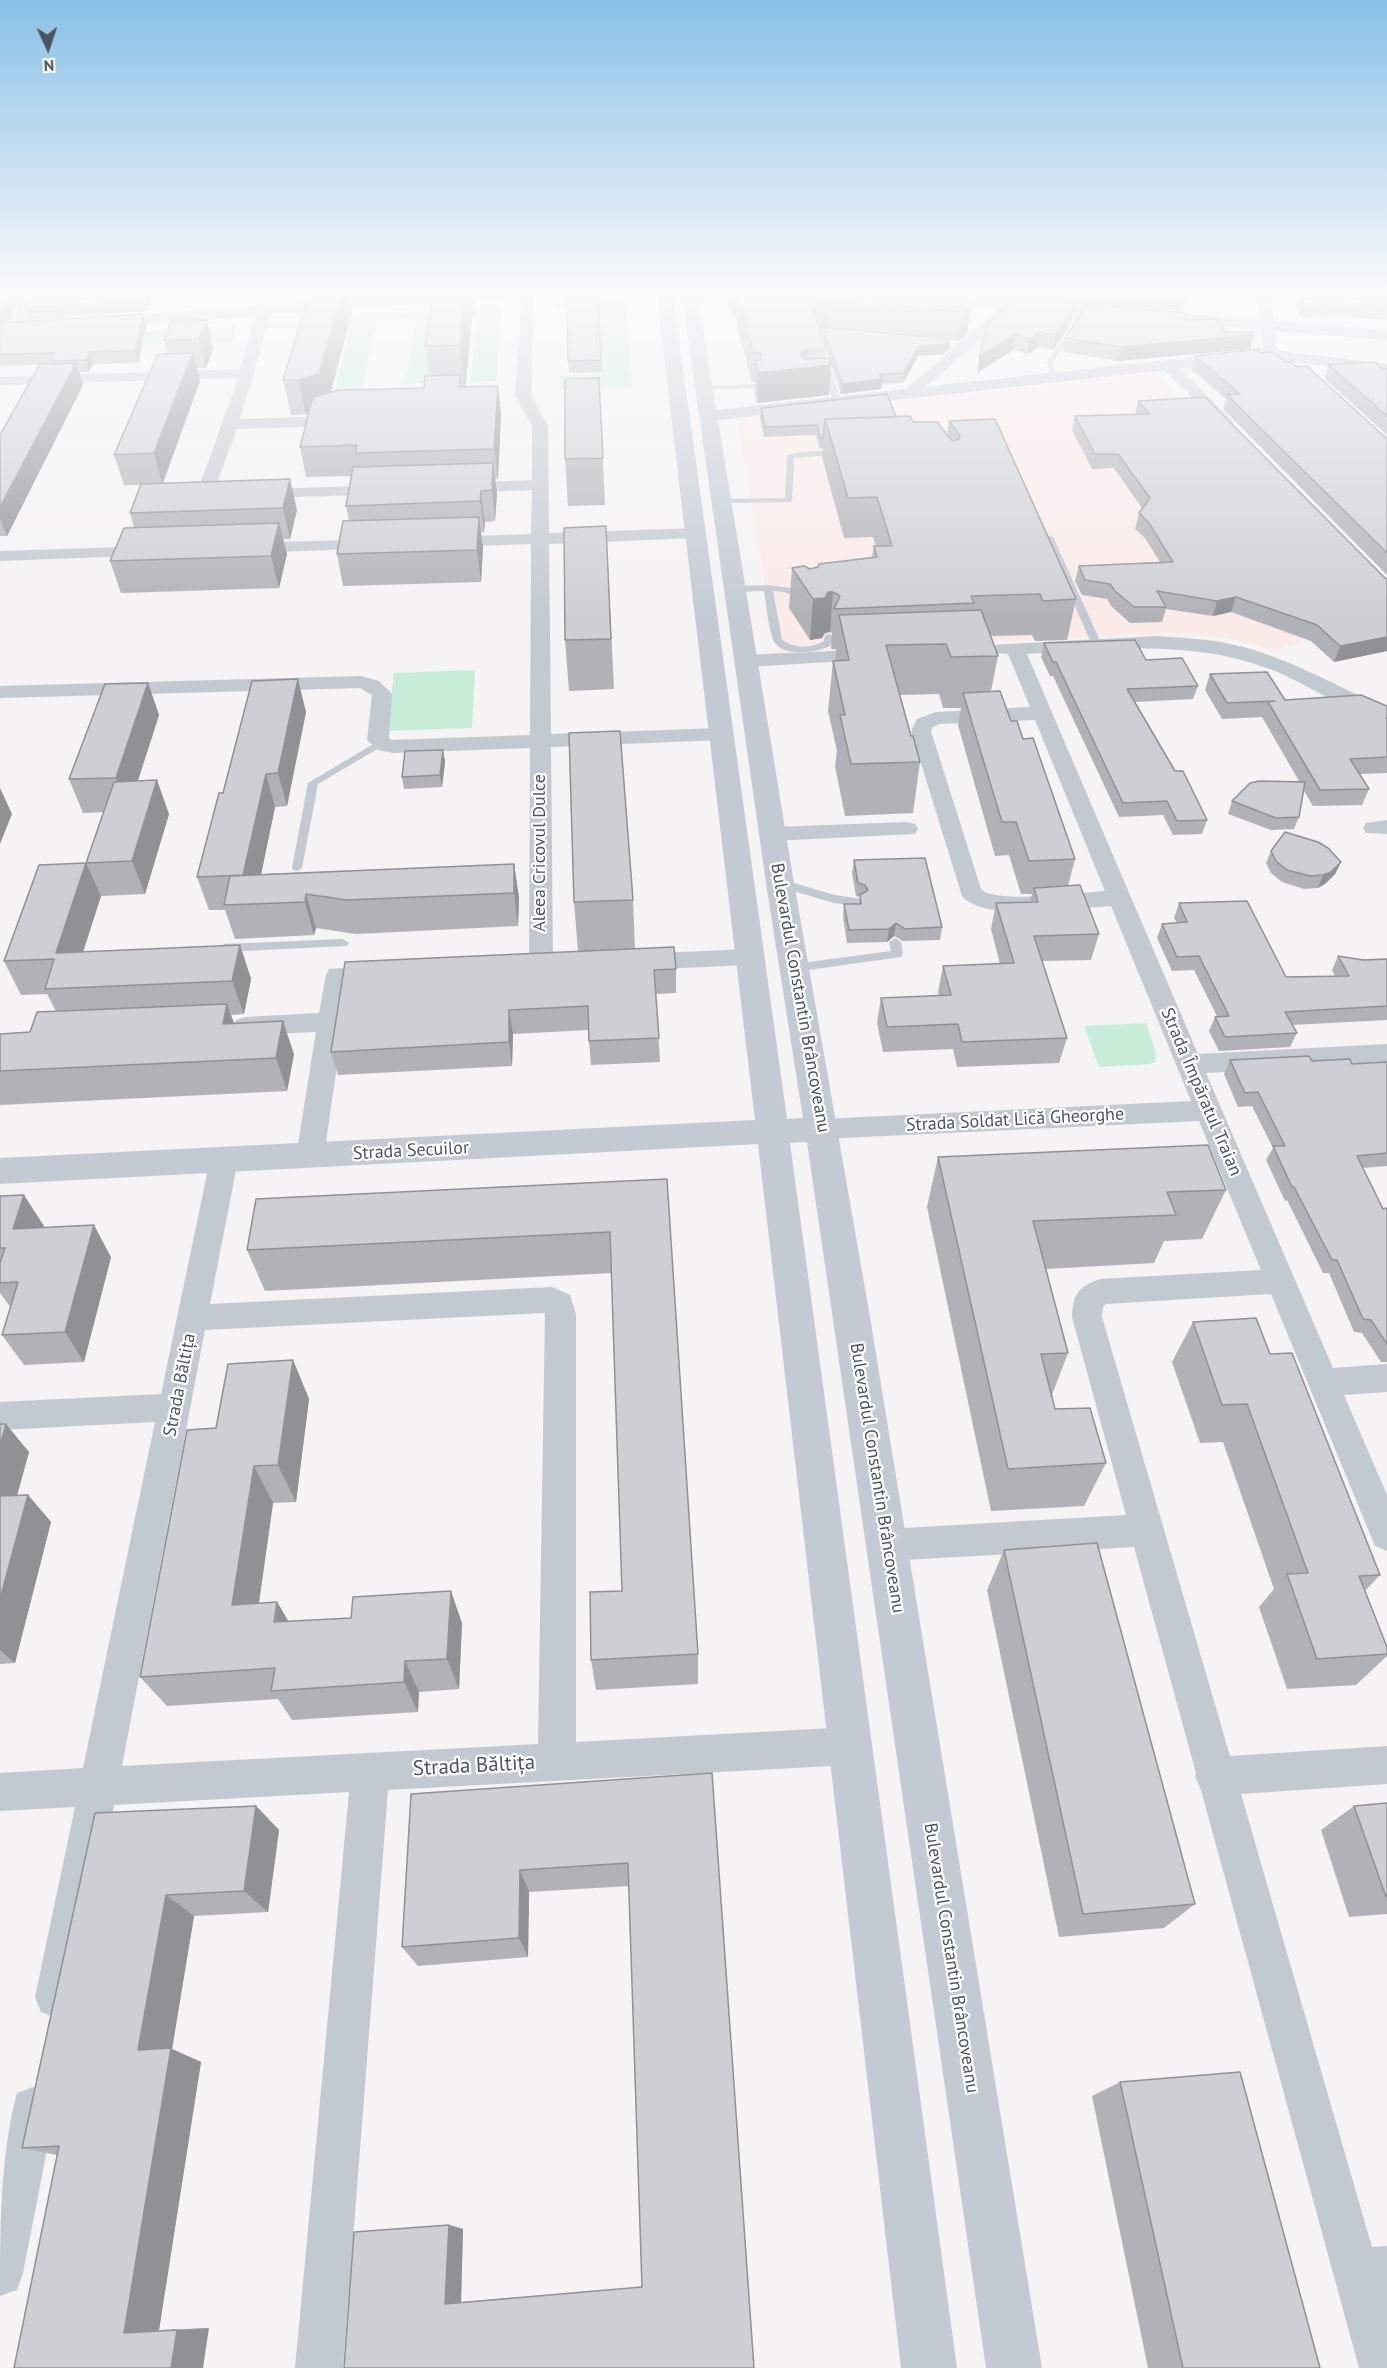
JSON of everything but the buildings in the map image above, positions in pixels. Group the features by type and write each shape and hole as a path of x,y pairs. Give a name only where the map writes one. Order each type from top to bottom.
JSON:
{"main road":[{"path":"678,400 929,2368"},
{"name":"Bulevardul Constantin Brâncoveanu","path":"706,400 772,834 822,1129 1014,2368"},
{"path":"708,416 851,400"},
{"path":"704,590 735,589"},
{"name":"Strada Secuilor","path":"0,1171 822,1129"}],"street":[{"path":"238,400 204,496 401,490"},
{"name":"Aleea Cricovul Dulce","path":"520,400 540,426 541,966"},
{"path":"1202,400 1238,436"},
{"path":"230,424 307,422 359,407"},
{"path":"436,489 540,485"},
{"path":"426,542 696,533"},
{"path":"225,549 390,543"},
{"path":"5,562 166,551"},
{"path":"979,650 1185,643 1236,651 1277,665 1387,717"},
{"name":"Strada Împăratul Traian","path":"1015,648 1387,1535"},
{"path":"746,661 896,654"},
{"path":"0,692 361,682 372,686 382,694 377,735 380,743 393,747 722,734"},
{"path":"1042,712 936,718 924,723 921,731 970,891 977,899 1002,905 1120,898"},
{"path":"772,834 908,829"},
{"path":"613,963 749,957"},
{"path":"310,1156 338,975 410,972"},
{"path":"225,1027 331,1022"},
{"path":"1189,1064 1387,1053"},
{"name":"Strada Soldat Lică Gheorghe","path":"822,1129 1208,1110"},
{"name":"Strada Băltița","path":"49,2031 224,1160"},
{"path":"1280,1281 1100,1292 1088,1301 1087,1317 1214,1776 1371,2270 1383,2368"},
{"path":"194,1318 552,1300 559,1304 561,1314 557,1762"},
{"path":"1323,1383 1387,1378"},
{"path":"0,1416 176,1407"},
{"path":"887,1545 1146,1530"},
{"name":"Strada Băltița","path":"0,1792 850,1746"},
{"path":"1214,1776 1387,1765"},
{"path":"319,2368 370,1772"},
{"path":"2,2252 39,2078"}],"lane":[{"path":"721,501 789,500 790,457 808,453 849,452"},
{"path":"1049,537 1097,645"},
{"path":"768,588 777,637 781,644 796,649 816,648 827,644 829,637"},
{"path":"735,589 768,588 793,592 810,604"},
{"path":"297,868 313,783 380,743"},
{"path":"780,883 834,899 858,902"},
{"path":"794,968 897,954 895,942"},
{"path":"217,949 343,943"}],"shaded area":[{"path":"909,400 1181,400 1245,466 1315,637 1277,650 1223,637 1169,633 777,653 737,418"}],"green space":[{"path":"475,670 472,728 387,731 394,673"},
{"path":"1146,1023 1156,1053 1155,1062 1099,1067 1084,1026"}]}
